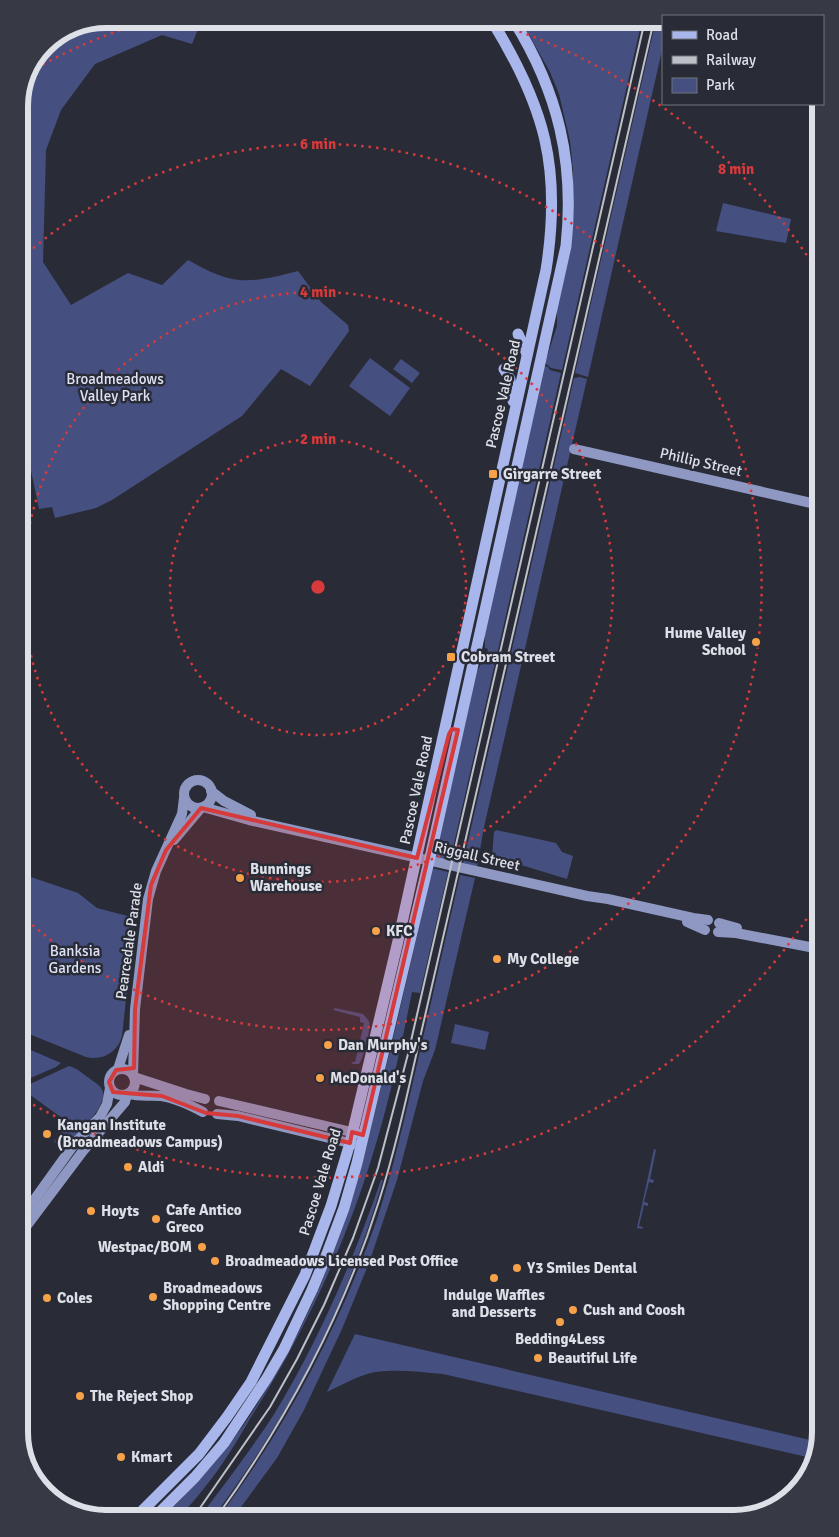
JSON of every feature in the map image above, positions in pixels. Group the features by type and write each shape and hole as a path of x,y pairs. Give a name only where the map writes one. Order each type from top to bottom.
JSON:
{"main road":[{"name":"Pascoe Vale Road","path":"144,1509 204,1448 241,1398 258,1370 316,1249 336,1191 351,1137 400,932 550,242 552,218 551,175 544,134 531,93 511,52 496,28"},
{"name":"Pascoe Vale Road","path":"163,1509 224,1443 253,1401 284,1349 309,1297 329,1250 351,1186 396,1004 562,266 568,227 568,174 560,126 544,78 518,28"},
{"path":"518,334 527,354"},
{"path":"504,369 510,379 514,413"},
{"path":"430,799 440,774 450,730 453,728 458,730"},
{"path":"379,1015 396,1004"}],"street":[{"name":"Phillip Street","path":"574,448 812,503"},
{"path":"202,781 206,783 211,791 209,802 202,808 189,805 184,798 186,787 193,782 202,781"},
{"name":"Riggall Street","path":"211,791 232,807 272,825"},
{"name":"Pearcedale Parade","path":"118,1069 135,1009 148,899 156,871 182,814 184,798"},
{"name":"Pearcedale Parade","path":"166,850 202,808"},
{"name":"Riggall Street","path":"202,808 496,876 708,920"},
{"name":"Riggall Street","path":"587,896 607,903 688,922 705,930"},
{"path":"715,919 719,927 712,934 705,930 704,926 708,920 715,919"},
{"path":"719,927 812,947"},
{"name":"Pearcedale Parade","path":"134,1076 135,1009"},
{"path":"27,1210 76,1143 100,1117 107,1104 110,1077 118,1069 126,1070 134,1076 186,1094 205,1098 213,1096 219,1101 362,1140"},
{"path":"27,1225 83,1152 125,1102 128,1094 135,1086 134,1076"},
{"path":"110,1088 116,1094 162,1096 175,1099 211,1116 217,1114 238,1116 351,1137"},
{"path":"203,1112 201,1106 205,1098"},
{"path":"217,1114 221,1106 219,1101"}],"highlighted area":[{"path":"452,729 458,730 363,1135 352,1132 350,1143 238,1116 206,1113 162,1096 113,1092 109,1082 116,1070 134,1068 135,1009 151,885 166,850 201,808 417,858 449,734"}],"green space":[{"name":"Broadmeadows Valley Park","path":"106,27 199,27 192,44 162,35 95,64 61,110 46,150 43,262 71,305 128,273 162,285 188,260 217,275 241,280 266,278 298,271 321,302 348,325 349,331 310,386 281,369 242,416 112,500 96,508 55,518 52,507 39,509 29,461 28,101 30,86 44,58 54,47 67,38 81,32"},
{"path":"525,28 640,28 562,370 551,368 545,363 557,326 557,308 573,207 573,170 570,141 559,94 550,72"},
{"path":"654,28 662,28 662,50 588,377 575,373"},
{"path":"723,203 791,219 786,243 716,231"},
{"path":"370,358 410,388 390,416 349,386"},
{"path":"401,359 420,373 412,383 393,369"},
{"path":"544,366 561,373 450,861 435,857 476,673 483,660 485,660 488,649 485,648 485,633"},
{"path":"574,378 587,379 484,827 477,867 463,863"},
{"path":"496,830 556,843 562,852 573,856 567,879 492,856 494,832"},
{"path":"432,868 448,872 420,993 412,992 378,1137 361,1191 335,1258 304,1324 270,1387 224,1462 186,1509 171,1509 222,1453 253,1411 281,1365 306,1317 328,1268 352,1200 403,997"},
{"path":"460,875 475,878 435,1050 423,1081 397,1180 369,1263 342,1329 304,1410 277,1458 239,1509 224,1509 267,1447 289,1410 310,1373 347,1296 378,1216 389,1181"},
{"name":"Banksia Gardens","path":"27,876 78,893 97,908 135,918 120,1042 109,1054 98,1058 86,1057 27,1033"},
{"path":"335,1008 363,1014 369,1021 367,1043 359,1064 351,1062 355,1062 364,1023 360,1022 360,1017 333,1010"},
{"path":"455,1024 489,1032 485,1050 451,1043"},
{"path":"27,1049 61,1063 27,1079"},
{"path":"69,1066 99,1086 103,1092 103,1099 95,1114 63,1148 54,1142 66,1121 29,1094 28,1085"},
{"path":"654,1149 656,1150 650,1179 654,1180 653,1183 649,1182 644,1202 648,1203 648,1206 644,1205 639,1226 643,1227 642,1229 637,1228"},
{"path":"381,1180 383,1180 373,1214 348,1281 303,1378 261,1449 219,1509 206,1509 273,1416 320,1330 359,1241"},
{"path":"355,1334 810,1440 807,1457 443,1374 401,1371 375,1372 327,1392"}],"railway":[{"path":"199,1509 270,1407 297,1359 324,1305 353,1238 378,1168 408,1054 643,28"},
{"path":"222,1509 266,1444 310,1366 348,1285 365,1244 379,1201 397,1137 652,28"}],"place":[{"name":"Girgarre Street","path":"493,474"},
{"name":"Hume Valley School","path":"756,642"},
{"name":"Cobram Street","path":"451,657"},
{"name":"Bunnings Warehouse","path":"240,878"},
{"name":"KFC","path":"376,931"},
{"name":"My College","path":"497,959"},
{"name":"Dan Murphy's","path":"328,1045"},
{"name":"McDonald's","path":"320,1078"},
{"name":"Kangan Institute (Broadmeadows Campus)","path":"47,1134"},
{"name":"Aldi","path":"128,1167"},
{"name":"Hoyts","path":"91,1211"},
{"name":"Cafe Antico Greco","path":"156,1219"},
{"name":"Westpac/BOM","path":"202,1247"},
{"name":"Broadmeadows Licensed Post Office","path":"215,1261"},
{"name":"Y3 Smiles Dental","path":"517,1268"},
{"name":"Indulge Waffles and Desserts","path":"494,1278"},
{"name":"Broadmeadows Shopping Centre","path":"153,1297"},
{"name":"Coles","path":"47,1298"},
{"name":"Cush and Coosh","path":"573,1310"},
{"name":"Bedding4Less","path":"560,1322"},
{"name":"Beautiful Life","path":"538,1358"},
{"name":"The Reject Shop","path":"80,1396"},
{"name":"Kmart","path":"121,1457"}]}
